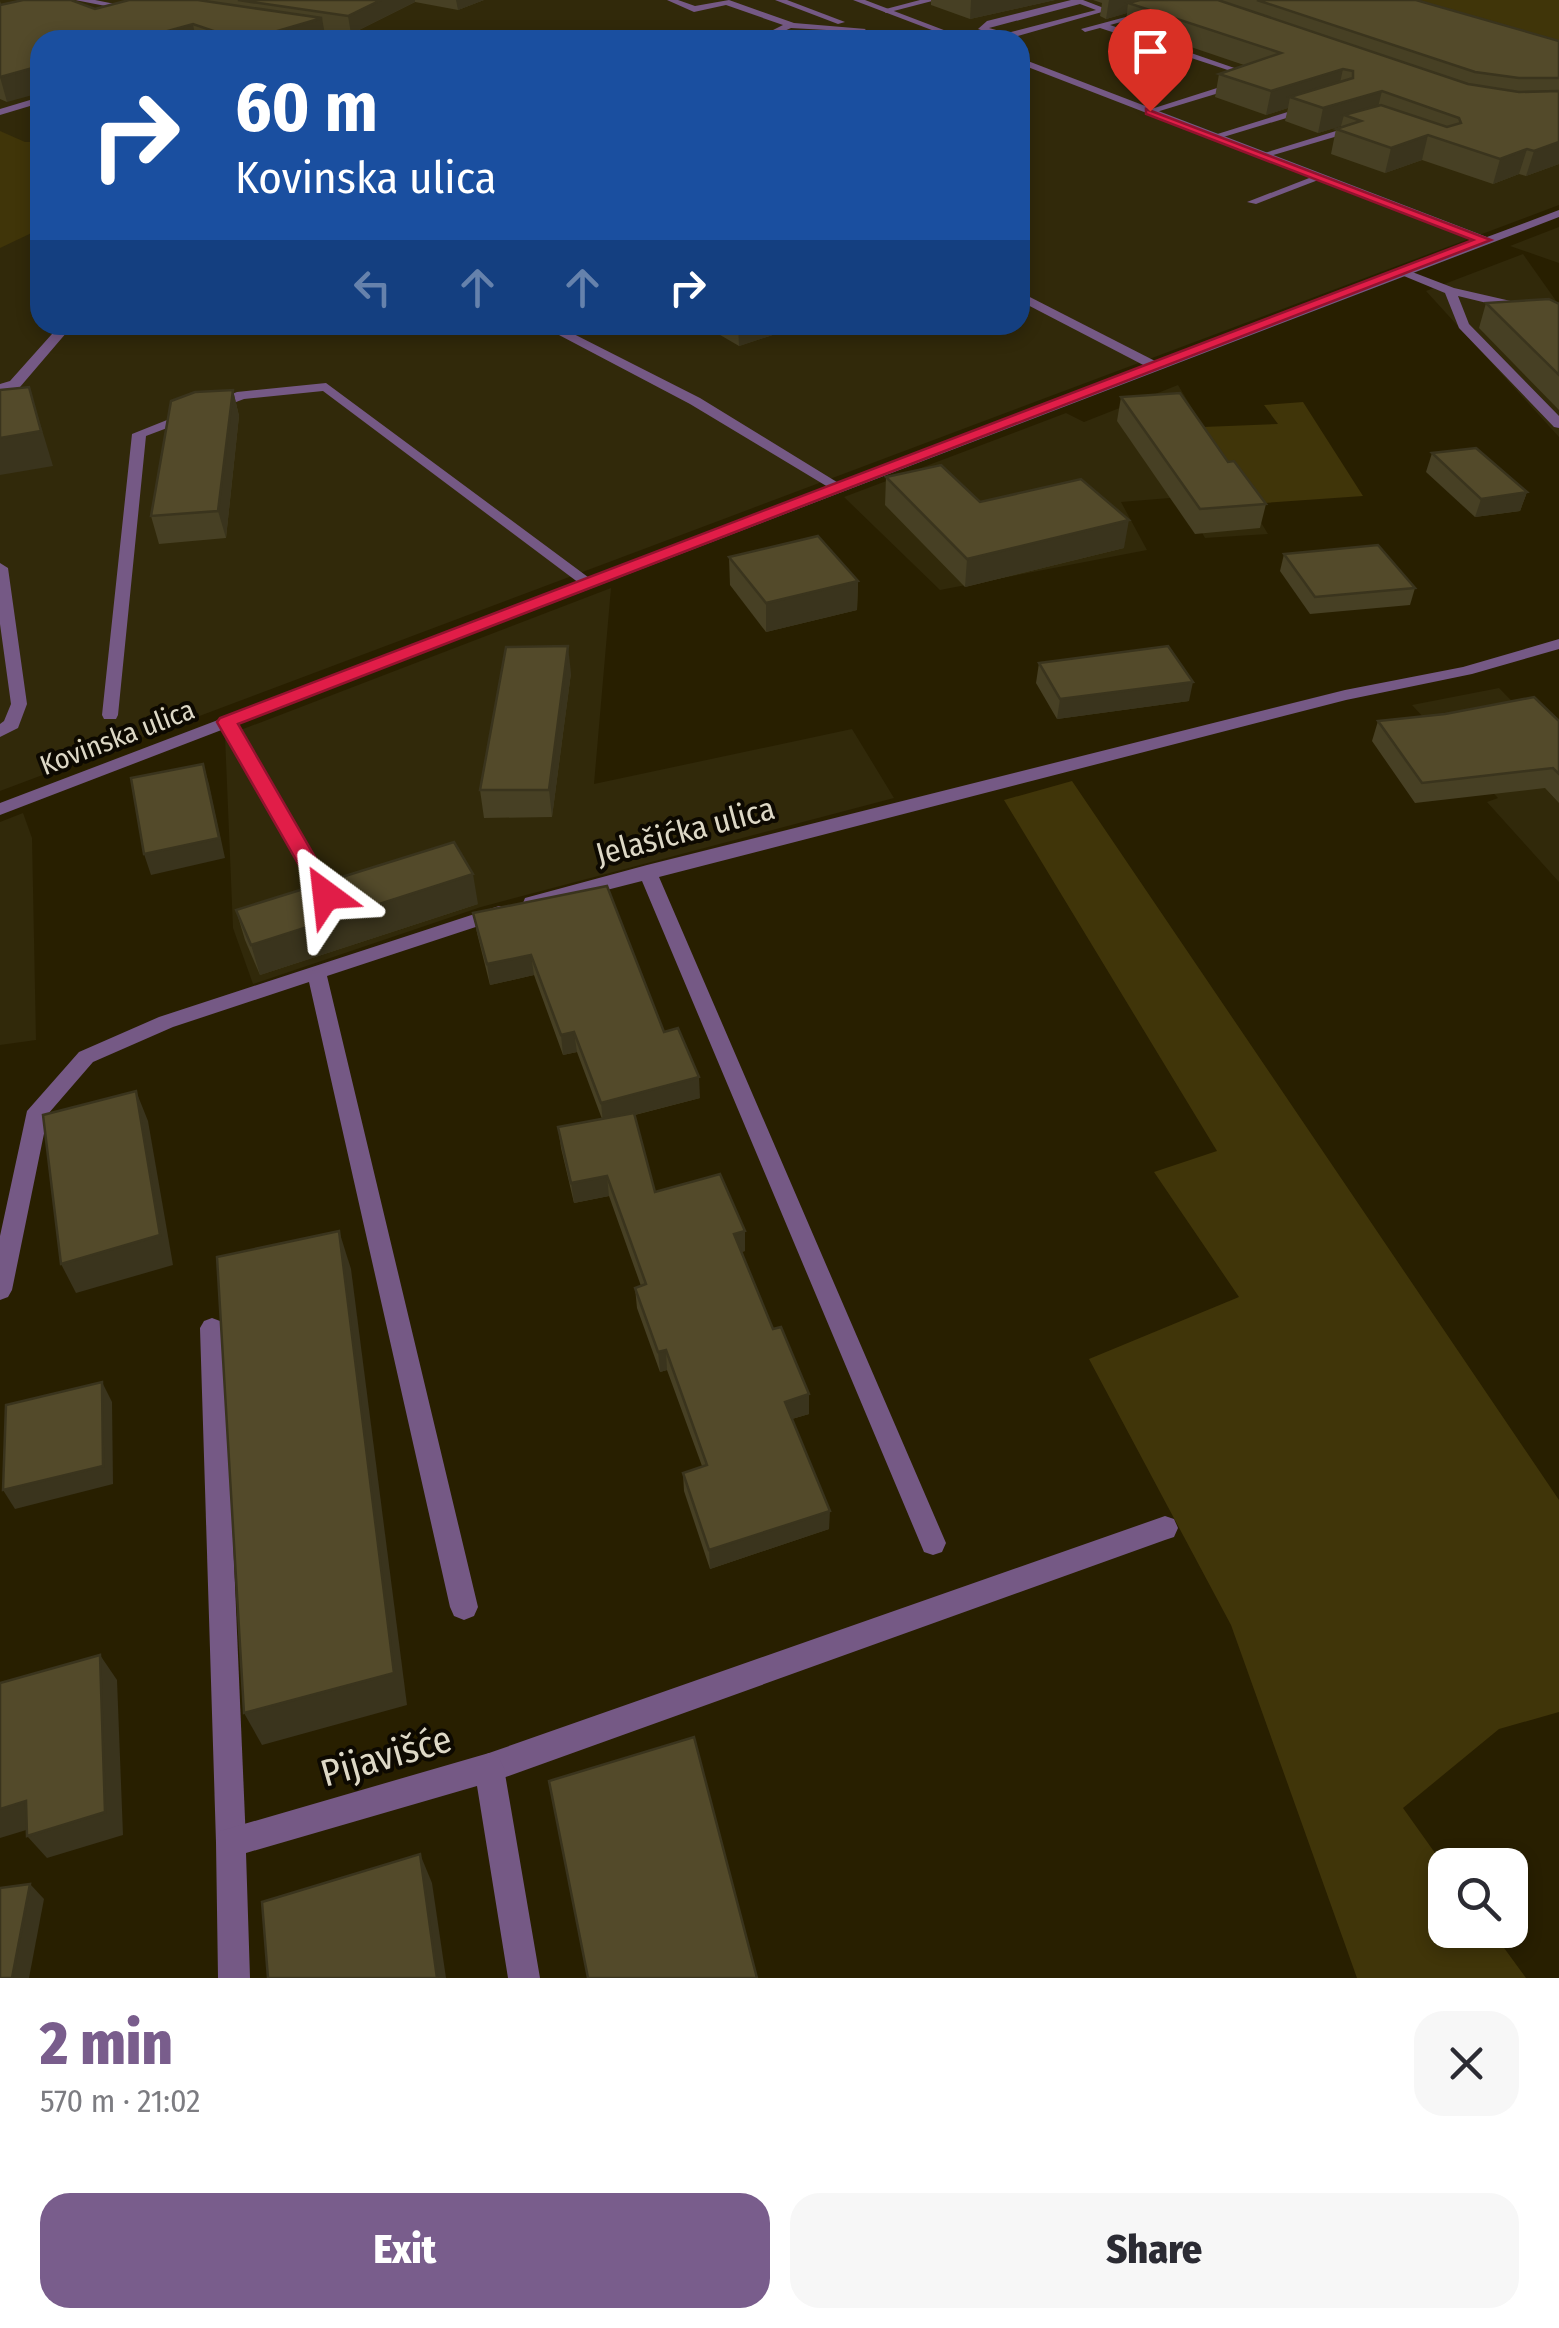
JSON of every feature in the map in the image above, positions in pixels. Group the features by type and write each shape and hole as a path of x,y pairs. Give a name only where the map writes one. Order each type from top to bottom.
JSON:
{"street":[{"path":"79,0 149,10"},
{"path":"672,0 694,8 723,1 790,26 862,29 780,0"},
{"path":"862,0 940,30"},
{"path":"886,10 932,0"},
{"path":"987,30 982,28 990,23 1077,1 1106,10 1021,30"},
{"path":"1069,34 1182,4 1200,5"},
{"path":"1101,25 1244,78 1150,111"},
{"path":"781,30 790,26"},
{"path":"829,30 833,28"},
{"path":"1030,65 1485,240"},
{"path":"0,112 30,103"},
{"path":"1216,136 1324,104"},
{"path":"1263,155 1375,122"},
{"path":"1252,202 1321,177"},
{"name":"Kovinska ulica","path":"0,809 1559,213"},
{"path":"1403,272 1450,291 1528,310 1559,325"},
{"path":"1450,291 1463,325 1559,424"},
{"path":"1030,301 1155,366"},
{"path":"0,388 14,384 58,335"},
{"path":"569,335 700,401 838,487"},
{"path":"110,716 139,434 242,396 326,388 588,583"},
{"path":"0,568 19,704 12,724 0,732"},
{"name":"Jelašićka ulica","path":"0,1290 38,1111 86,1057 166,1022 476,919 648,870 1345,695 1466,671 1559,644"},
{"path":"226,722 326,895"},
{"path":"648,870 934,1544"},
{"path":"316,970 464,1608"},
{"path":"212,1328 234,1978"},
{"path":"490,1768 1165,1528"},
{"name":"Pijavišće","path":"231,1842 490,1768 524,1978"}],"shaded area":[{"path":"0,0 1419,0 1422,5 1559,45 1559,205 0,791 0,228 30,215 30,335 1030,335 1030,30 30,30 30,174 0,173"},
{"path":"1419,0 1559,0 1559,45 1422,5"},
{"path":"0,131 30,142 30,234 0,248"},
{"path":"1559,227 1559,263 1510,246"},
{"path":"1523,254 1559,305 1559,437 1426,291"},
{"path":"1178,385 1268,534 1205,538 1182,497 1121,502 1147,550 940,590 844,497 1066,413 1084,422"},
{"path":"1303,402 1363,496 1250,504 1203,427 1278,424 1264,405"},
{"path":"611,588 594,784 852,729 894,798 481,907 253,984 233,928 225,736"},
{"path":"1499,688 1559,749 1559,882 1487,802 1498,798 1412,705"},
{"path":"1072,781 1559,1500 1559,1712 1499,1729 1403,1808 1431,1848 1428,1848 1428,1948 1504,1948 1526,1978 1357,1978 1231,1625 1089,1359 1239,1297 1154,1172 1217,1151 1004,800"},
{"path":"23,813 32,838 36,1040 0,1045 0,822"}],"building":[{"path":"23,0 71,0 95,9 129,0 198,0 322,18 281,30 211,30 193,24 171,30 30,30 30,69 0,77 0,5"},
{"path":"238,0 381,0 348,16"},
{"path":"1218,0 1468,84 1519,92 1559,91 1559,142 1500,159 1428,135 1391,148 1336,129 1361,121 1344,115 1381,105 1447,127 1461,123 1459,118 1382,91 1323,108 1290,97 1353,78 1353,71 1343,69 1271,91 1219,74 1281,53 1128,3"},
{"path":"1257,0 1416,0 1559,41 1559,78 1475,72"},
{"path":"1549,299 1559,304 1559,375 1486,303"},
{"path":"29,387 41,431 0,438 0,390"},
{"path":"233,390 218,511 151,516 171,401 195,392"},
{"path":"1180,393 1228,462 1234,461 1266,504 1200,509 1121,397"},
{"path":"1476,448 1527,492 1481,499 1432,453"},
{"path":"941,465 980,502 1081,479 1129,520 967,559 886,477"},
{"path":"818,536 858,581 766,603 729,557"},
{"path":"1378,545 1415,588 1315,597 1284,554"},
{"path":"568,646 549,790 480,790 506,647"},
{"path":"1168,646 1193,682 1060,699 1039,663"},
{"path":"1534,697 1559,721 1559,774 1553,768 1422,783 1378,721 1445,714"},
{"path":"203,764 219,838 144,854 131,778"},
{"path":"454,842 473,874 251,945 236,910"},
{"path":"607,886 664,1032 678,1028 699,1077 601,1103 574,1032 561,1035 531,955 487,964 473,913"},
{"path":"136,1091 160,1235 61,1264 43,1115"},
{"path":"634,1113 655,1192 720,1174 745,1231 734,1234 773,1329 781,1327 809,1394 785,1402 830,1511 709,1550 683,1473 707,1465 666,1350 658,1352 635,1288 646,1284 607,1176 571,1183 558,1127"},
{"path":"339,1231 394,1673 244,1713 217,1257"},
{"path":"102,1382 103,1466 3,1490 6,1405"},
{"path":"100,1655 105,1812 27,1836 26,1801 0,1809 0,1683"},
{"path":"694,1737 757,1978 588,1978 549,1781"},
{"path":"420,1854 437,1978 268,1978 262,1902"},
{"path":"30,1884 12,1978 0,1978 0,1888"}],"route":[{"path":"326,895 226,722 1485,240 1150,111"}]}
